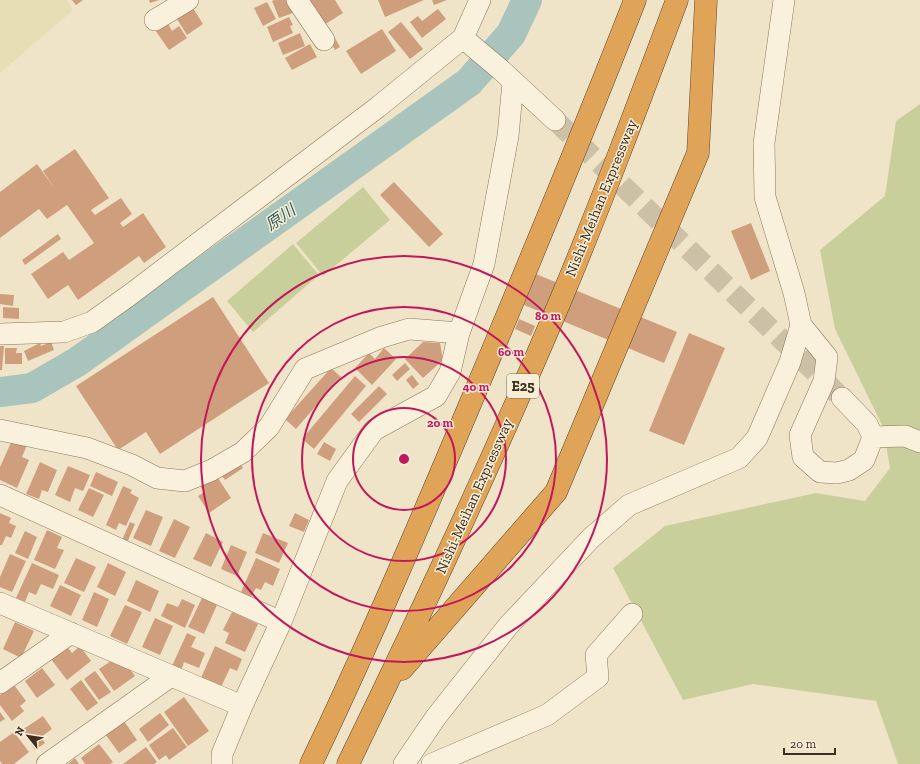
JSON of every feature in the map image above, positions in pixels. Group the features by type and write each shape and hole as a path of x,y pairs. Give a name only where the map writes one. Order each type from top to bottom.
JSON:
{"highway":[{"name":"E25","path":"311,764 346,692 434,491 518,290 635,0"},
{"name":"Nishi-Meihan Expressway","path":"348,764 385,689 475,496 559,302 636,109 677,0"},
{"path":"385,689 556,492 698,153 706,0"}],"street":[{"path":"155,20 188,0"},
{"path":"297,0 324,40"},
{"path":"0,334 64,332 92,322 378,107 467,43 480,0"},
{"path":"784,0 764,143 765,197 794,293 801,325 828,357 824,380 800,435 803,457 820,472 837,473 848,470 864,460 873,437 867,424 842,398"},
{"path":"467,43 507,76 555,120"},
{"path":"217,761 281,622 337,481 374,430 436,396 450,372 459,333 484,264 508,136 507,76"},
{"path":"404,764 436,717 508,626 591,538 629,505 739,458 757,438 790,362 801,325"},
{"path":"1,432 87,448 132,465 157,478 185,481 218,466 243,452 269,428 305,370 382,337 409,329 459,333"},
{"path":"873,437 905,436 920,442"},
{"path":"0,495 281,622"},
{"path":"0,602 242,706"},
{"path":"432,764 547,715 598,677 596,655 632,614"},
{"path":"0,683 71,633"},
{"path":"48,764 171,676"}],"shaded area":[{"path":"0,0 67,0 73,10 0,73"}],"green space":[{"path":"920,104 920,764 898,764 876,701 753,684 683,700 613,568 665,526 816,493 865,501 890,468 883,427 835,329 820,250 885,196 896,121"},
{"path":"363,187 390,220 323,276 296,243"},
{"path":"293,244 319,275 253,332 227,301"}],"building":[{"path":"72,0 83,0 76,5"},
{"path":"149,0 159,0 150,3"},
{"path":"288,0 293,13 279,18 272,1"},
{"path":"308,0 335,0 343,13 324,25"},
{"path":"378,0 424,0 385,17"},
{"path":"432,0 447,0 434,5"},
{"path":"267,2 276,19 263,26 254,8"},
{"path":"193,8 203,24 187,35 177,19"},
{"path":"438,9 446,19 422,38 410,22 418,16 422,21"},
{"path":"289,17 293,25 290,26 293,33 273,42 267,27"},
{"path":"167,22 172,31 179,26 187,38 169,50 155,30"},
{"path":"401,22 423,49 410,59 388,32"},
{"path":"382,29 396,51 361,74 346,51"},
{"path":"300,33 305,46 283,55 278,43"},
{"path":"335,38 340,47 335,50 330,41"},
{"path":"310,44 317,57 292,70 285,58"},
{"path":"75,149 109,198 91,210 95,215 121,198 132,214 120,223 123,227 143,213 166,247 144,263 139,256 78,300 68,285 48,299 31,274 63,252 69,260 94,243 67,205 47,219 39,209 0,238 0,192 37,164 55,189 43,171"},
{"path":"394,182 443,234 429,247 380,195"},
{"path":"751,223 770,271 751,280 731,231"},
{"path":"58,234 61,239 25,265 22,260"},
{"path":"536,274 677,332 664,363 524,305"},
{"path":"0,294 14,295 13,306 0,304"},
{"path":"213,297 269,383 160,454 146,432 118,450 76,386"},
{"path":"3,307 19,308 19,319 3,318"},
{"path":"519,319 535,326 531,336 515,329"},
{"path":"689,333 725,348 684,445 649,431"},
{"path":"51,342 54,350 28,361 24,351 40,343 41,346"},
{"path":"423,342 440,343 443,360 423,378 405,359"},
{"path":"0,346 4,346 2,370 0,370"},
{"path":"5,348 17,348 16,353 22,353 22,364 5,364"},
{"path":"384,348 396,359 372,385 355,368 369,353 375,359"},
{"path":"405,363 410,369 397,381 392,375"},
{"path":"331,368 341,377 296,429 285,419"},
{"path":"412,375 419,384 413,389 406,380"},
{"path":"355,376 366,386 314,449 302,439"},
{"path":"379,386 387,394 359,422 351,414"},
{"path":"13,438 27,445 22,457 29,460 17,488 0,480 0,467"},
{"path":"324,442 336,449 330,461 317,454"},
{"path":"237,459 243,468 225,480 219,472"},
{"path":"40,462 57,470 48,492 42,490 39,499 26,494"},
{"path":"68,466 90,475 83,491 75,488 70,502 55,495"},
{"path":"96,472 118,482 112,496 90,486"},
{"path":"216,475 231,498 209,513 198,496 204,492 200,486"},
{"path":"123,486 132,490 130,493 139,498 126,526 119,523 116,530 106,525"},
{"path":"89,488 104,495 93,517 78,510"},
{"path":"146,510 163,517 151,546 133,538"},
{"path":"0,513 11,518 9,523 16,526 11,538 6,536 2,545 0,545"},
{"path":"295,513 309,520 304,532 289,526"},
{"path":"174,519 190,527 175,558 159,551"},
{"path":"130,522 135,524 127,543 122,540"},
{"path":"47,530 62,537 57,548 64,550 55,569 34,560"},
{"path":"25,531 37,537 28,559 15,553"},
{"path":"206,533 223,542 211,567 193,559"},
{"path":"263,533 288,543 279,563 255,553"},
{"path":"231,545 247,552 237,576 221,569"},
{"path":"10,554 26,561 12,592 0,587 0,577"},
{"path":"76,558 96,567 84,592 64,583"},
{"path":"256,558 280,569 273,586 265,582 261,590 256,588 251,597 241,592"},
{"path":"32,563 59,575 53,589 41,584 36,595 29,592 25,602 16,598"},
{"path":"108,563 126,572 115,596 97,587"},
{"path":"136,580 159,591 150,612 127,601"},
{"path":"60,585 81,595 71,616 50,606"},
{"path":"94,592 109,599 97,627 82,620"},
{"path":"202,598 217,605 204,634 188,627"},
{"path":"182,599 195,605 185,628 161,616 167,603 178,607"},
{"path":"125,605 142,612 127,644 110,636"},
{"path":"232,612 258,624 245,652 225,643 229,633 223,630"},
{"path":"155,618 173,626 160,655 142,647"},
{"path":"15,622 34,631 21,658 3,649"},
{"path":"187,633 196,637 191,647 205,653 199,668 184,662 181,671 172,666"},
{"path":"66,645 72,653 80,646 91,661 67,680 50,658"},
{"path":"215,646 242,659 237,671 230,668 221,687 201,678"},
{"path":"114,659 129,668 135,676 114,691 99,669"},
{"path":"42,668 55,685 37,698 25,681"},
{"path":"95,671 111,692 99,700 84,679"},
{"path":"81,680 98,703 87,711 70,689"},
{"path":"14,685 26,701 20,706 24,711 12,721 0,705 0,695"},
{"path":"184,697 209,731 188,746 164,712"},
{"path":"0,712 5,719 0,722"},
{"path":"160,713 169,725 148,742 139,729"},
{"path":"43,716 52,729 41,737 45,743 35,750 22,730"},
{"path":"124,721 137,740 119,753 105,734"},
{"path":"173,728 187,747 169,760 166,755 159,760 149,745"},
{"path":"14,732 29,752 14,764 2,764 0,761 0,742"},
{"path":"99,744 113,762 110,764 85,764 81,758"},
{"path":"146,747 157,762 154,764 123,764"},
{"path":"75,758 79,764 68,764"}],"waterway":[{"name":"原川","path":"0,392 32,388 77,362 469,82 511,34 527,0"}],"tunnel":[{"path":"555,120 842,398"}]}
